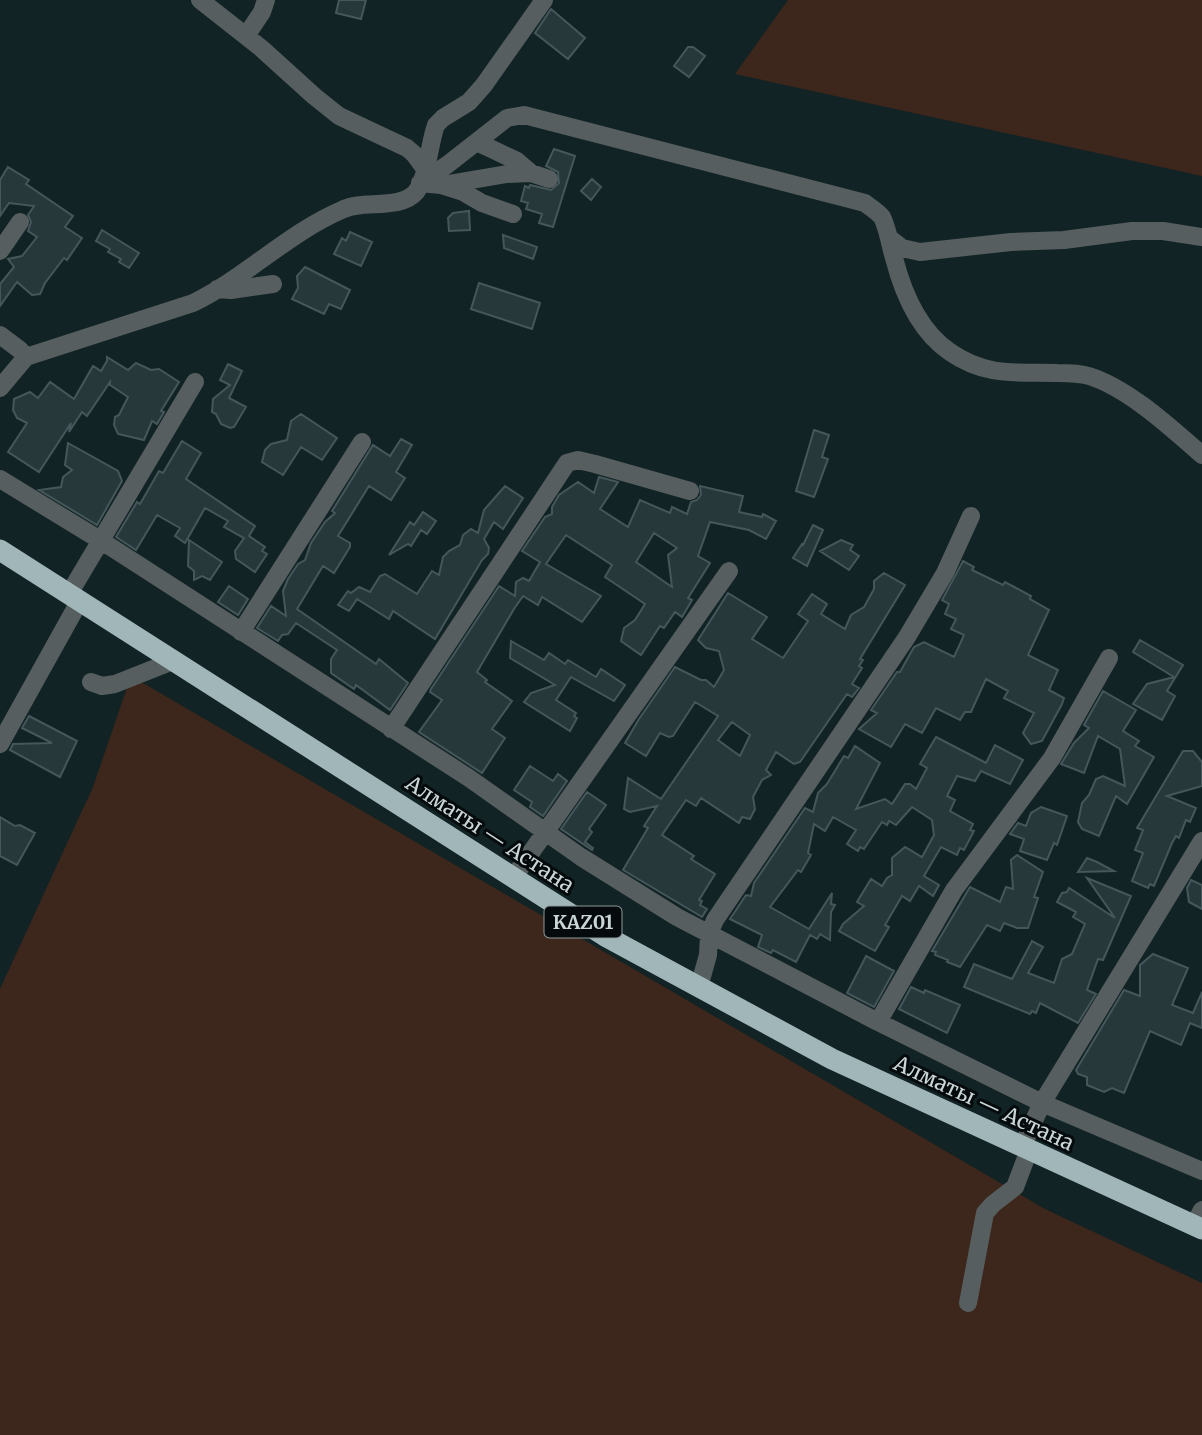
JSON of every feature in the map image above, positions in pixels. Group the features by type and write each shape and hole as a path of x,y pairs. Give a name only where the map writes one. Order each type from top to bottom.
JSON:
{"highway":[{"name":"Алматы — Астана","path":"0,550 605,936 832,1059 1025,1149 1199,1221"}],"street":[{"path":"200,0 339,116 407,148 414,155 422,176 513,214"},
{"path":"246,36 262,12 266,0"},
{"path":"0,388 26,357 172,311 207,296 271,251 346,208 391,203 410,197 415,193 422,176 436,125 477,94 544,0"},
{"path":"422,176 447,165 508,118 524,115 866,203 881,216 900,281 914,312 946,350 966,363 989,371 1071,373 1101,380 1143,408 1202,455"},
{"path":"477,142 517,161 531,173"},
{"path":"441,185 507,174 531,173 549,179"},
{"path":"0,251 20,222"},
{"path":"889,238 902,248 920,252 1011,242 1064,240 1132,231 1202,237"},
{"path":"217,289 232,290 273,284"},
{"path":"0,335 26,357"},
{"path":"0,744 74,598 100,540 195,382"},
{"path":"241,632 362,442"},
{"path":"391,729 567,463 578,460 690,491"},
{"path":"0,479 100,540 391,729 546,830 631,890 878,1022 1042,1103 1202,1171"},
{"path":"699,987 708,956 709,934 715,920 913,627 945,573 971,516"},
{"path":"513,878 729,571"},
{"path":"878,1022 942,908 1052,758 1109,658"},
{"path":"91,682 102,686 115,684 173,661"},
{"path":"968,1303 985,1213 1016,1187 1025,1149 1042,1103 1202,841"}],"shaded area":[{"path":"788,0 1202,0 1202,176 735,74"},
{"path":"131,676 1045,1209 1202,1283 1202,1435 0,1435 0,989 93,787"}],"building":[{"path":"339,0 366,0 361,19 336,13"},
{"path":"551,9 585,38 568,59 535,33"},
{"path":"688,47 693,47 705,56 689,77 674,66"},
{"path":"554,149 575,156 553,227 539,223 542,214 526,209 528,203 521,201 525,186 551,190 559,183 558,172 546,166"},
{"path":"8,167 29,180 26,184 73,216 65,227 82,238 67,260 64,258 45,283 40,294 32,295 17,282 0,306 0,284 14,267 8,259 22,256 37,237 28,231 31,222 28,215 34,206 9,203 0,216 0,180"},
{"path":"592,179 601,187 591,200 581,191"},
{"path":"469,211 470,230 449,231 448,218 453,213"},
{"path":"102,230 139,253 129,268 119,262 121,259 108,252 110,249 96,241"},
{"path":"350,232 372,242 361,266 334,254 342,238 346,241"},
{"path":"503,235 537,247 533,259 504,248"},
{"path":"305,267 350,290 341,309 329,304 324,314 292,299 298,288 297,276"},
{"path":"479,283 540,303 532,329 471,309"},
{"path":"107,357 128,370 136,363 151,370 159,369 179,382 161,411 164,412 157,424 152,421 144,440 118,434 114,425 115,417 119,415 128,397 110,385 110,382 87,416 82,412 69,432 71,423 39,472 8,452 27,423 17,418 13,410 14,399 30,392 38,398 50,382 74,399 93,366 101,371"},
{"path":"228,364 242,371 229,398 246,407 234,427 230,428 221,424 212,412 213,399 230,385 220,380"},
{"path":"301,414 337,438 322,460 301,447 283,475 262,462 265,450 271,444 287,440 291,421"},
{"path":"814,430 829,435 822,457 828,459 814,497 796,491"},
{"path":"401,439 412,445 396,472 405,478 391,500 369,486 338,536 350,543 350,547 334,573 323,566 297,609 376,664 379,659 408,683 390,710 356,685 354,689 331,673 331,659 337,650 296,623 288,634 282,635 278,641 257,628 271,606 286,616 283,591 288,579 298,564 305,560 311,543 325,522 335,513 332,511 373,445 390,456"},
{"path":"182,441 201,453 186,479 255,526 249,536 265,547 262,551 267,554 255,572 236,559 235,551 244,538 224,527 228,521 205,508 185,543 175,536 180,528 157,515 136,550 116,537 137,502 140,504 159,471 163,473"},
{"path":"68,443 118,471 122,481 97,525 39,490 61,487 63,477 72,470 65,465"},
{"path":"599,477 618,482 600,509 628,527 640,500 670,513 672,507 687,514 691,502 701,495 700,486 743,496 739,512 762,517 763,514 776,521 766,539 749,530 710,522 698,556 710,563 688,598 692,600 682,617 675,612 664,628 660,626 641,655 621,641 624,628 635,620 645,604 605,577 612,565 566,535 546,564 601,596 582,622 542,597 538,605 523,596 514,609 477,672 487,680 485,682 512,701 492,729 505,738 482,773 419,732 442,700 430,692 431,689 499,586 515,596 516,582 523,578 529,581 540,562 522,551 545,517 552,514 552,507 559,495 578,482 594,493","holes":["654,533 677,548 668,555 672,587 636,562"]},
{"path":"505,486 523,498 503,529 494,522 484,539 489,548 488,554 435,639 393,611 389,619 357,599 349,611 338,605 348,591 351,593 359,587 370,592 380,576 385,574 417,594 432,571 439,575 443,557 460,545 463,535 471,529 478,533 484,510"},
{"path":"423,512 436,521 427,534 421,530 411,546 408,544 389,555 410,522 414,525"},
{"path":"813,525 823,530 807,566 793,558"},
{"path":"189,540 222,562 210,580 202,576 194,580 194,571 188,566"},
{"path":"841,540 853,545 850,550 859,556 849,570 820,551"},
{"path":"963,561 974,567 972,570 1003,585 1005,582 1031,596 1030,599 1049,610 1028,655 1058,670 1049,690 1064,698 1062,704 1042,741 1031,744 1023,733 1034,713 1004,698 1008,691 986,679 971,712 965,712 960,720 936,708 922,733 905,724 891,747 859,729 877,713 871,710 897,672 900,672 914,647 924,642 954,657 964,635 951,629 956,619 945,614 949,604 942,600"},
{"path":"884,573 905,585 860,659 863,660 859,666 862,668 852,684 859,688 852,697 847,694 800,762 794,764 776,752 766,770 771,775 762,780 753,797 755,809 750,819 742,817 739,823 701,798 696,806 686,800 662,835 694,856 691,859 715,874 699,900 702,901 700,905 707,909 702,917 623,870 648,828 644,826 657,806 630,812 624,809 628,778 661,799 718,716 695,702 673,736 660,733 646,756 625,743 675,667 706,680 714,687 724,670 719,651 706,648 698,640 728,593 767,617 752,639 783,658 808,621 798,614 812,594 827,604 821,614 845,629 851,615 864,607 874,589 874,581","holes":["732,722 750,735 740,756 718,740"]},
{"path":"229,586 248,599 238,615 218,602"},
{"path":"1140,640 1183,665 1167,691 1175,696 1162,720 1133,704 1147,684 1174,677 1133,652"},
{"path":"511,641 544,660 549,653 565,664 568,660 596,677 601,669 625,685 614,701 571,677 556,700 576,713 574,716 577,718 570,731 524,702 531,693 555,685 510,658"},
{"path":"1103,691 1136,710 1123,731 1139,741 1135,746 1154,757 1127,804 1116,796 1099,836 1082,829 1078,822 1082,803 1096,779 1103,776 1125,786 1120,749 1098,736 1084,773 1061,764 1074,743 1089,728 1084,725"},
{"path":"29,716 77,741 60,777 10,750 13,744 52,743 22,728"},
{"path":"936,737 986,763 995,745 1023,760 1010,784 981,771 975,781 957,776 947,796 955,800 950,811 973,824 970,830 974,831 964,850 960,848 957,855 941,847 924,876 939,885 933,896 919,886 910,901 902,896 885,925 889,927 875,951 839,931 843,924 864,906 857,902 871,879 882,886 892,875 892,858 905,847 922,857 934,835 932,820 912,807 896,825 889,821 887,825 882,822 864,849 860,847 858,851 847,844 856,830 833,817 825,831 814,824 808,853 811,855 801,872 798,870 770,907 809,929 832,893 831,904 835,905 831,912 830,940 820,934 817,939 810,935 796,962 773,950 771,953 758,947 762,935 730,919 746,895 751,896 754,883 805,808 813,812 818,793 827,784 844,756 848,758 855,746 880,763 856,809 885,799 892,804 905,784 916,789 927,768 920,764"},
{"path":"1183,751 1193,751 1202,762 1202,786 1167,796 1196,808 1190,822 1186,820 1179,838 1176,836 1172,843 1154,886 1150,884 1148,888 1132,881 1143,853 1135,850 1143,830 1137,828"},
{"path":"530,766 553,781 558,774 567,781 543,816 530,807 532,802 514,790"},
{"path":"587,792 606,805 589,829 592,832 585,842 592,850 561,829"},
{"path":"1041,807 1067,816 1057,845 1054,843 1047,860 1020,851 1024,839 1010,834 1018,823 1026,826 1031,813"},
{"path":"0,817 35,833 17,865 0,856"},
{"path":"1017,855 1043,872 1034,897 1038,898 1028,928 1017,928 1004,923 1000,931 987,925 960,967 935,955 936,952 932,951 970,887 1000,902 1006,887 1013,889 1011,860"},
{"path":"1087,858 1097,862 1114,871 1078,872"},
{"path":"1087,878 1131,896 1103,960 1098,959 1087,990 1096,994 1078,1023 1040,1003 1036,1013 1032,1011 1030,1014 964,987 974,964 1012,979 1032,941 1043,947 1028,973 1054,983 1062,959 1072,954 1085,924 1073,917 1076,912 1057,902 1062,893 1069,888 1115,918"},
{"path":"1191,880 1202,885 1202,909 1189,902 1187,888"},
{"path":"1153,954 1188,968 1172,1005 1193,1013 1202,992 1202,1028 1190,1023 1181,1045 1150,1031 1124,1093 1112,1088 1104,1092 1087,1085 1087,1077 1078,1074 1076,1070 1124,990 1140,996 1140,965"},
{"path":"866,956 894,971 874,1007 847,993"},
{"path":"911,987 960,1005 947,1033 899,1009"}]}
